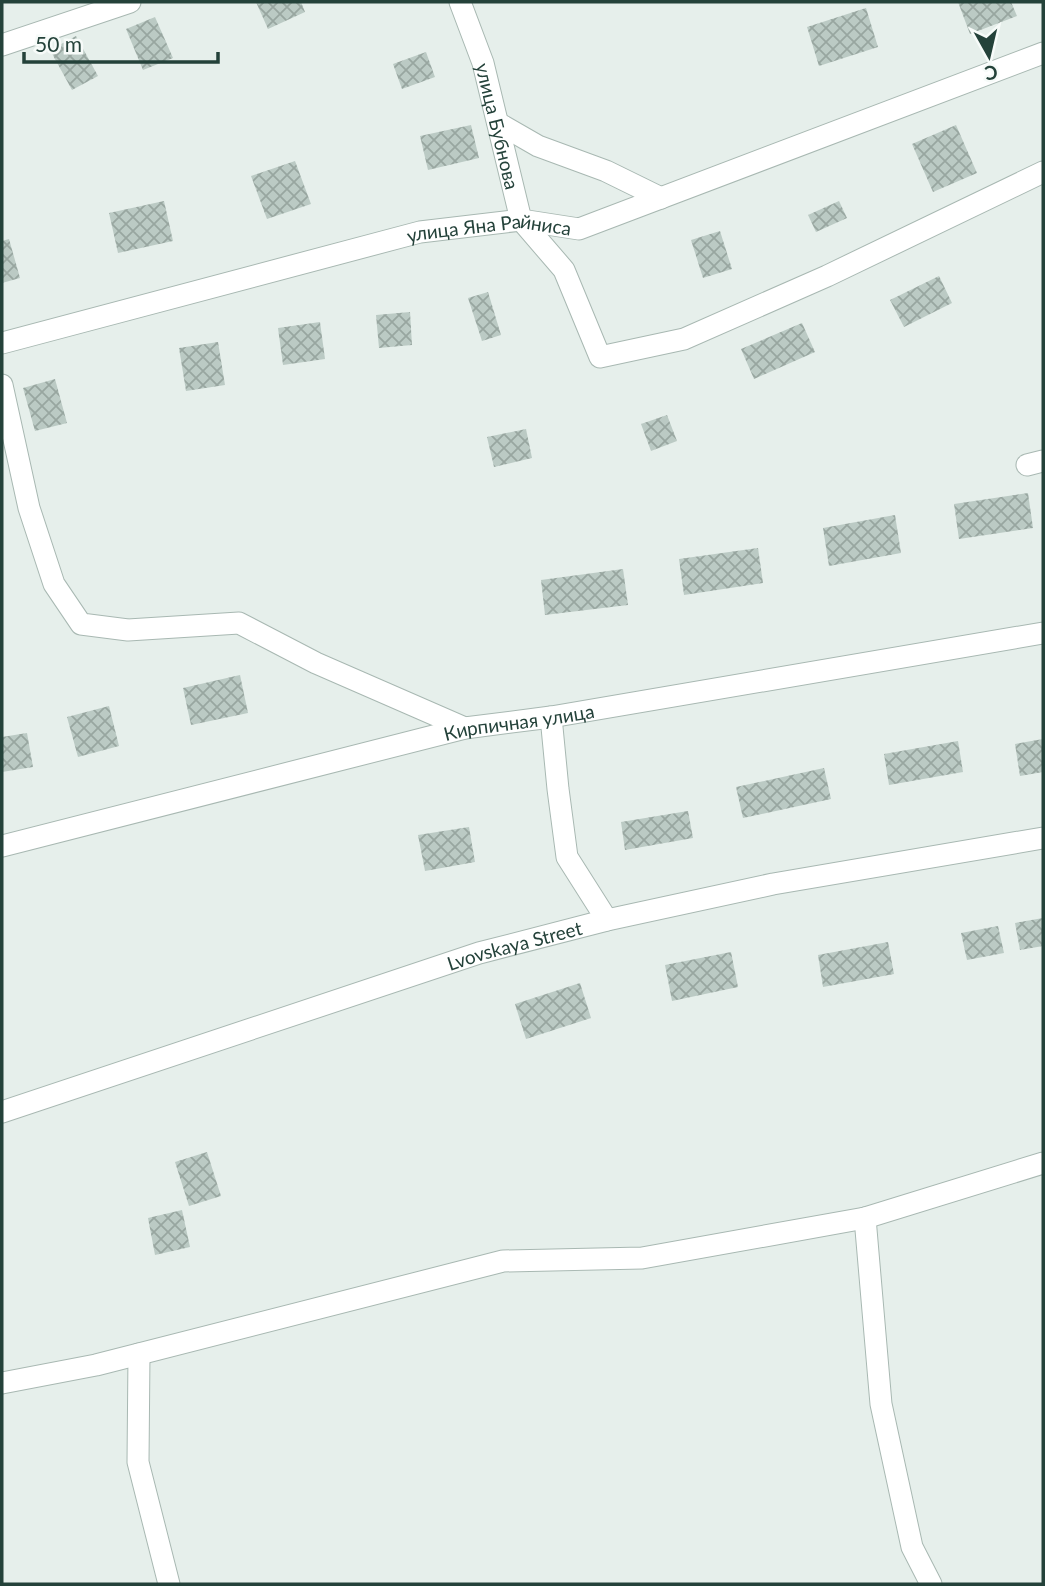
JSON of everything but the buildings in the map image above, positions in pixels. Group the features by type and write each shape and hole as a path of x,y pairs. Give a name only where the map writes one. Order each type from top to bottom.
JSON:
{"street":[{"path":"2,45 130,2"},
{"name":"улица Бубнова","path":"460,2 484,63 521,220 564,270 600,357 684,339 827,276 1043,172"},
{"name":"улица Яна Райниса","path":"2,343 420,232 521,220 579,229 1043,53"},
{"path":"498,123 538,146 606,171 661,198"},
{"path":"2,385 29,508 54,584 81,624 128,630 239,623 316,663 465,728"},
{"name":"Кирпичная улица","path":"2,846 465,728 551,717 1043,633"},
{"path":"551,717 567,857 607,920"},
{"name":"Lvovskaya Street","path":"2,1112 480,953 607,920 773,884 1043,838"},
{"path":"2,1383 96,1365 503,1261 642,1258 865,1218 1043,1163"},
{"path":"865,1218 881,1404 912,1547 931,1584"},
{"path":"139,1354 138,1462 169,1584"}]}
